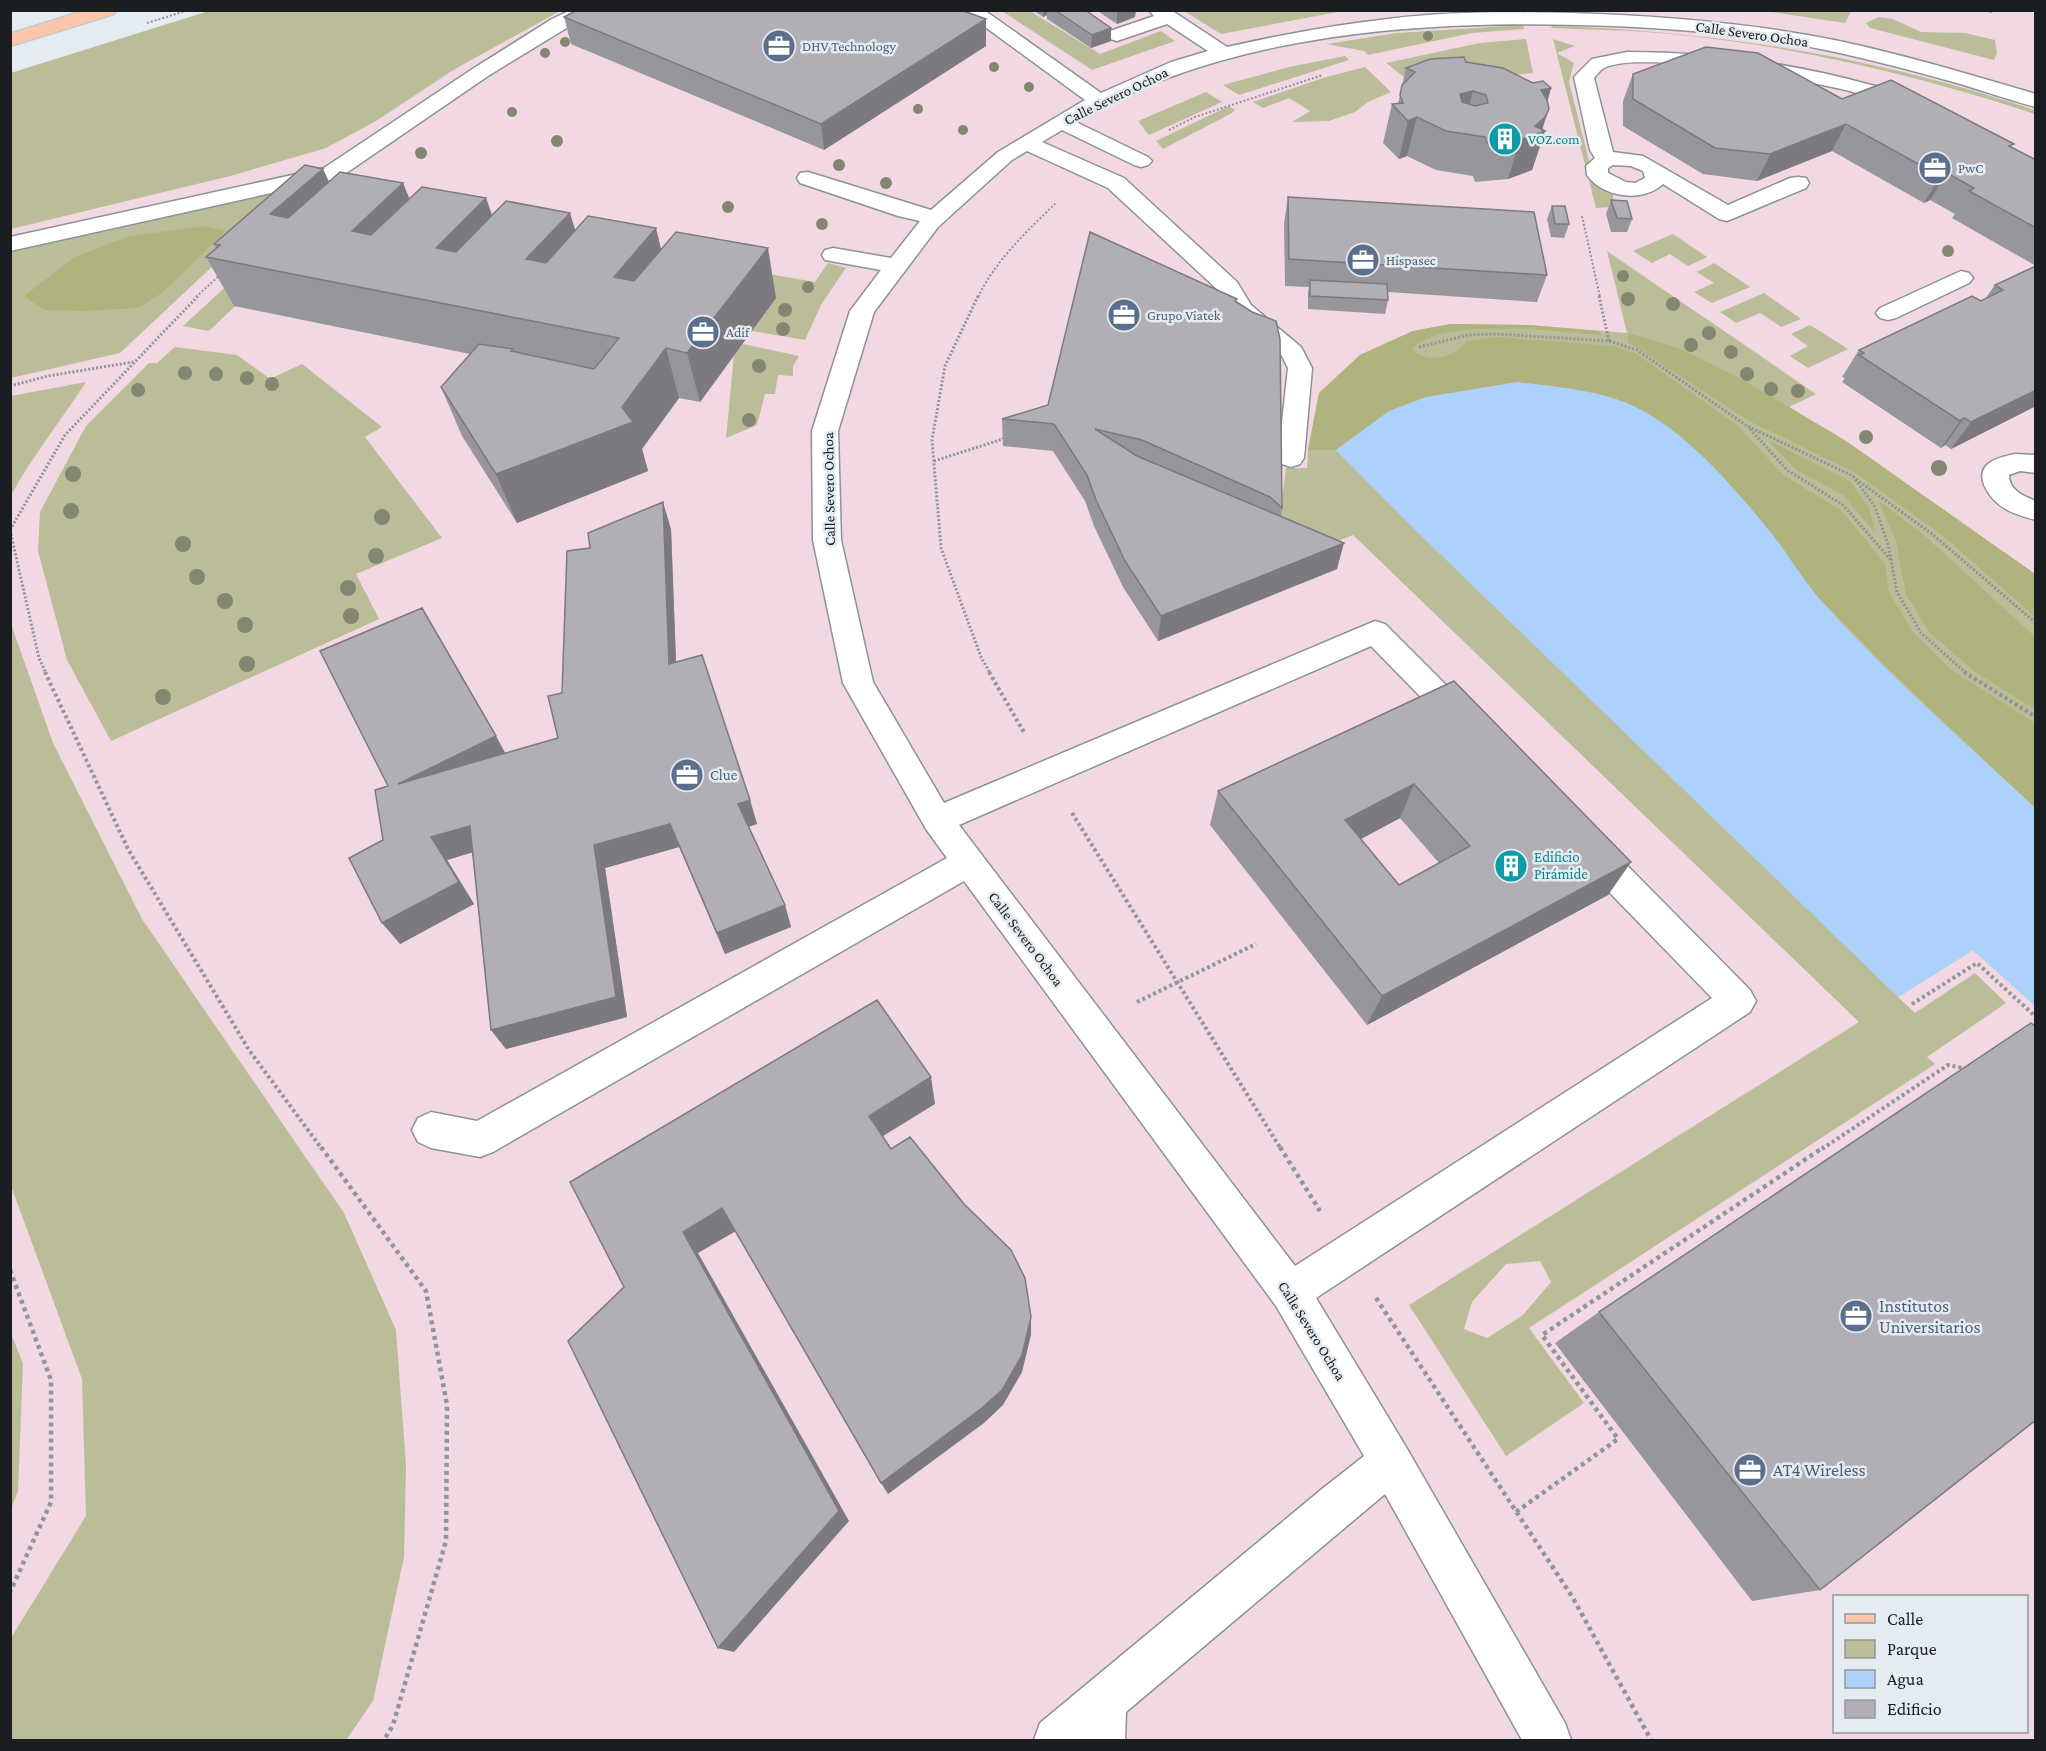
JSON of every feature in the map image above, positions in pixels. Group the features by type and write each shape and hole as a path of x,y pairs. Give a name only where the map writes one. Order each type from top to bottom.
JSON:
{"main road":[{"path":"10,40 107,10"}],"street":[{"path":"331,173 481,72 559,24 587,10"},
{"path":"971,10 1100,101"},
{"path":"1117,35 1163,14 1224,53"},
{"name":"Calle Severo Ochoa","path":"1548,1740 1391,1462 1290,1292 937,820 858,683 827,540 825,431 862,311 934,218 1005,156 1061,122 1100,101 1178,66 1224,53 1291,39 1389,24 1419,16 1652,21 1750,32 1839,47 1951,75 2036,101"},
{"path":"1607,159 1600,150 1584,77 1597,63 1620,58 1653,57 1804,75 1899,99 1928,113"},
{"path":"1020,69 1042,59"},
{"path":"1061,122 1141,161"},
{"path":"1026,143 1116,183 1125,206 1229,287 1241,309 1292,352 1300,368 1291,458"},
{"path":"1653,168 1656,179 1647,188 1619,187 1598,175 1598,166 1607,159 1636,160 1653,168 1727,213 1798,183"},
{"path":"10,244 331,173 365,177"},
{"path":"808,178 906,211 934,218"},
{"path":"833,255 896,266"},
{"path":"1888,313 1961,278"},
{"path":"2035,463 2005,464 1996,471 1994,480 2000,491 2012,501 2036,511"},
{"path":"937,820 1376,632 1491,749"},
{"path":"1290,1292 1738,1001 1565,825"},
{"path":"431,1130 480,1140 969,862"},
{"path":"1057,1740 1103,1721 1337,1504 1391,1462"}],"path":[{"path":"226,270 182,311 65,435 10,530 39,658 128,849 249,1050 426,1291 447,1405 446,1541 393,1725 384,1740"},
{"path":"1419,347 1468,335 1497,334 1609,341 1637,350 1748,426 1853,476 1932,534 2036,623"},
{"path":"10,386 48,376 134,362"},
{"path":"1748,426 1787,470 1843,505 1890,559"},
{"path":"934,461 1003,439 1004,432"},
{"path":"1853,476 1875,507 1897,592 1921,633 1968,675 2036,717"},
{"path":"1091,1026 1176,981 1256,944"},
{"path":"1912,1004 1977,963 2036,1017"},
{"path":"1516,1512 1618,1439 1542,1335 1948,1065 1979,1071"},
{"path":"10,1270 51,1380 51,1502 10,1592"}],"shaded area":[{"path":"212,10 2035,11 2035,1740 11,1740 10,73"}],"green space":[{"path":"212,10 560,11 455,69 376,121 326,148 230,176 11,229 11,73"},
{"path":"1002,11 1030,11 1100,54 1161,31 1175,41 1092,70"},
{"path":"1184,11 1343,11 1221,34"},
{"path":"1765,11 1851,11 1845,23"},
{"path":"1879,17 1893,19 1921,32 1965,33 1995,40 1997,53 1994,60 1870,28 1866,23"},
{"path":"1523,25 1524,29 1472,33 1368,55 1364,51 1327,44 1397,33"},
{"path":"1551,26 1675,34 1796,50 1916,75 2035,110 2035,114 1901,75 1810,54 1671,34 1552,28"},
{"path":"1526,39 1533,73 1414,85 1386,63 1480,43"},
{"path":"1553,39 1575,46 1557,53 1574,63 1569,82 1594,180 1601,188 1613,194 1614,207 1596,208"},
{"path":"1345,56 1349,60 1239,95 1223,85 1289,67"},
{"path":"1365,67 1391,92 1368,102 1355,112 1329,121 1292,122 1310,111 1289,98 1263,108 1253,102 1323,78"},
{"path":"1206,92 1222,102 1149,135 1138,121"},
{"path":"1229,106 1235,110 1232,113 1163,149 1156,141"},
{"path":"297,187 120,353 11,378 11,252"},
{"path":"324,196 815,282 828,263 846,268 821,305 805,340 752,331 776,298 247,295 209,331 183,326"},
{"path":"205,226 226,231 162,293 138,308 84,311 44,310 24,296 75,257 130,236"},
{"path":"1673,234 1707,257 1688,266 1670,254 1652,263 1633,251"},
{"path":"1607,251 1816,394 1789,407 1846,441 2035,574 2035,1006 1973,950 1898,997 1915,1013 1975,973 2006,1003 1927,1057 1935,1064 1529,1328 1584,1403 1506,1456 1409,1305 1859,1022 1353,535 1314,551 1280,516 1286,468 1307,468 1308,450 1319,393 1360,355 1413,331 1451,324 1529,325 1627,333","holes":["1540,1261 1551,1282 1523,1315 1487,1338 1464,1329 1472,1302 1506,1264"]},
{"path":"1714,263 1750,287 1712,303 1694,292 1714,283 1697,272"},
{"path":"1764,293 1801,319 1781,327 1760,313 1736,323 1720,312"},
{"path":"1451,324 1529,325 1599,331 1601,335 1530,329 1474,329 1448,332 1427,339 1412,349 1419,355 1431,358 1444,357 1459,350 1467,341 1499,337 1613,346 1637,354 1738,426 1783,475 1841,510 1885,564 1889,592 1912,631 1950,669 2035,723 2035,808 1888,669 1817,596 1771,534 1685,441 1653,417 1617,400 1572,389 1517,382 1389,411 1336,450 1308,450 1319,393 1360,355 1413,331"},
{"path":"1810,325 1848,349 1808,368 1790,356 1808,346 1791,334"},
{"path":"1628,333 1681,349 1745,381 1846,441 2035,574 2035,617 1942,535 1854,472 1749,421 1628,342"},
{"path":"743,344 799,356 793,366 793,376 778,375 775,394 765,394 757,425 726,438 734,355"},
{"path":"175,347 237,355 270,379 302,364 382,427 365,437 442,538 356,574 379,619 111,741 67,660 38,551 40,512 86,426 149,363 157,363"},
{"path":"86,382 38,452 11,495 11,396"},
{"path":"1768,440 1850,481 1869,508 1876,534 1843,495 1795,469"},
{"path":"1879,501 1924,535 2035,637 2035,709 1975,672 1930,633 1906,595 1896,542"},
{"path":"11,624 53,743 142,919 344,1213 396,1330 406,1466 404,1557 373,1701 346,1740 11,1740 11,1638 86,1516 82,1379 11,1186"},
{"path":"11,1333 23,1364 18,1491 11,1509"}],"water":[{"path":"1517,382 1579,390 1616,399 1639,409 1682,438 1739,495 1778,542 1811,589 1843,624 1896,678 2035,808 2035,1006 1973,950 1898,997 1408,523 1336,450 1389,411 1426,397"}],"building":[{"path":"577,10 961,10 986,19 821,124 564,17"},
{"path":"1055,10 1085,10 1111,28 1092,35"},
{"path":"1706,47 1758,53 1842,99 1891,80 2014,144 2009,146 2036,160 2036,228 1969,191 1974,188 1947,173 1940,176 1846,124 1770,154 1715,148 1633,99 1633,74"},
{"path":"1464,57 1466,62 1503,68 1533,83 1543,81 1551,88 1541,90 1549,109 1545,117 1535,126 1545,131 1520,140 1487,143 1485,137 1446,131 1417,117 1408,121 1392,104 1403,103 1400,95 1402,85 1415,72 1406,68 1430,59","holes":["1473,91 1486,95 1488,103 1475,106 1462,102 1460,94"]},
{"path":"305,165 323,169 270,214 288,218 340,172 403,183 352,231 371,235 422,187 486,198 436,248 456,252 506,201 570,213 526,259 546,263 588,216 656,228 614,277 634,281 676,232 768,248 687,353 666,348 622,407 633,422 496,474 441,387 479,344 513,349 511,351 594,369 619,338 206,257 220,245 214,244"},
{"path":"1288,197 1534,212 1547,275 1289,259"},
{"path":"1611,200 1627,201 1632,219 1617,218"},
{"path":"1552,206 1565,206 1569,224 1555,224"},
{"path":"1090,232 1237,299 1235,301 1252,312 1276,321 1280,339 1282,508 1270,497 1142,440 1095,429 1137,456 1344,543 1161,616 1125,561 1096,500 1087,475 1054,424 1002,419 1048,405"},
{"path":"2036,266 2036,390 1971,422 1964,418 1960,421 1859,355 1864,353 1859,350 1972,296 1981,301 2003,290 1995,285"},
{"path":"1310,280 1387,284 1388,300 1310,296"},
{"path":"663,502 669,664 702,655 750,800 738,804 785,905 717,933 670,824 594,845 616,997 491,1030 470,826 431,837 459,882 382,923 349,858 383,840 375,790 388,786 320,651 422,608 496,736 398,784 558,738 548,696 562,693 567,551 590,548 588,533"},
{"name":"Edificio Pirámide","path":"1454,681 1631,862 1382,996 1218,791","holes":["1414,784 1470,846 1399,885 1345,820"]},
{"path":"877,1000 931,1077 869,1116 891,1149 910,1137 964,1204 1011,1250 1025,1278 1031,1317 1022,1355 1002,1390 982,1408 881,1483 722,1208 683,1232 839,1511 718,1648 568,1341 624,1287 570,1182"},
{"path":"2031,1023 2036,1027 2036,1420 1820,1590 1599,1312"}],"place":[{"name":"DHV Technology","path":"779,46"},
{"name":"VOZ.com","path":"1505,139"},
{"name":"PwC","path":"1935,168"},
{"name":"Hispasec","path":"1363,260"},
{"name":"Grupo Viatek","path":"1124,315"},
{"name":"Adif","path":"703,332"},
{"name":"Clue","path":"687,775"},
{"name":"Edificio Pirámide","path":"1511,866"},
{"name":"Institutos Universitarios","path":"1856,1316"},
{"name":"AT4 Wireless","path":"1750,1470"}]}
